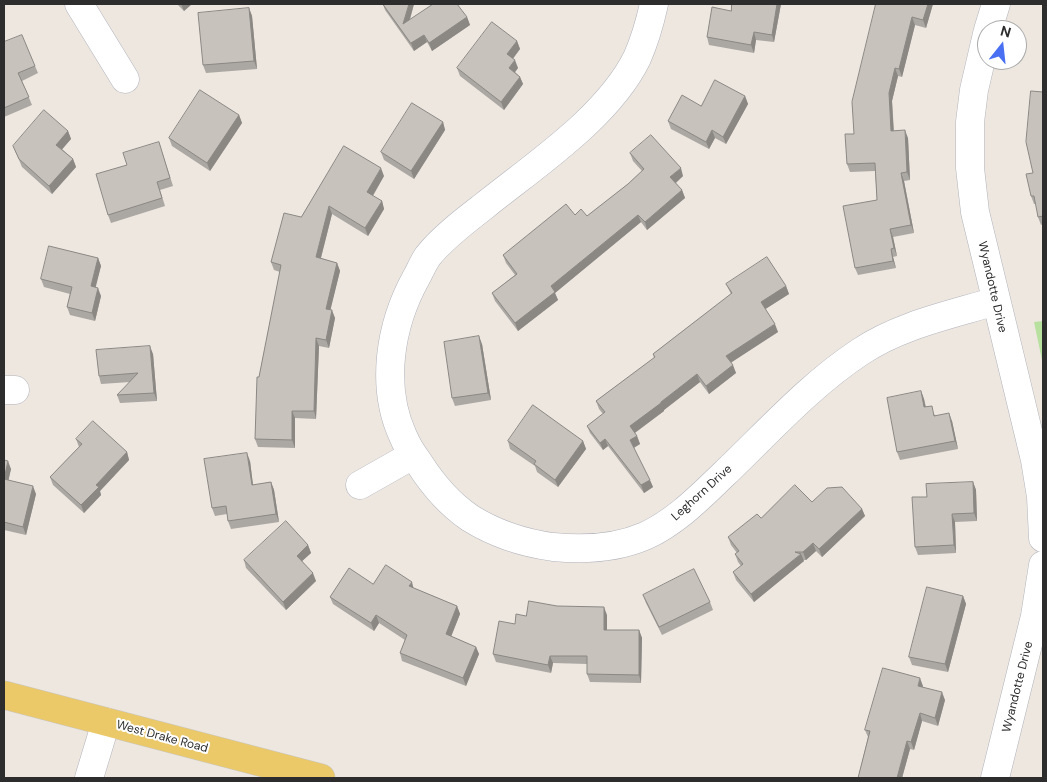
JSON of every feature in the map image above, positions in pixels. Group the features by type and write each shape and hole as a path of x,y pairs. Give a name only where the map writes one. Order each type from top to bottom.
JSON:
{"main road":[{"name":"West Drake Road","path":"4,695 321,778"}],"street":[{"path":"79,4 125,79"},
{"name":"Leghorn Drive","path":"654,4 648,30 636,59 621,84 604,104 570,137 458,227 428,256 404,299 391,348 390,384 395,412 403,436 413,454 432,484 452,504 472,519 492,530 516,539 543,545 574,549 609,546 644,536 671,521 705,492 827,377 861,351 897,332 996,301"},
{"path":"991,20 996,4"},
{"name":"Wyandotte Drive","path":"979,70 970,122 970,168 974,212 1034,460 1041,497 1043,538"},
{"path":"360,486 413,454"},
{"name":"Wyandotte Drive","path":"995,778 1035,616 1043,565"},
{"path":"89,778 106,722"}],"green space":[{"path":"1043,321 1043,365 1034,322"}],"building":[{"path":"383,4 409,4 403,24 433,4 457,4 467,17 429,43 424,35 411,43"},
{"path":"732,4 777,4 772,35 754,32 751,45 707,37 712,7 731,11"},
{"path":"876,4 928,4 923,20 912,17 899,69 895,68 889,93 891,131 905,130 907,172 901,173 911,225 890,229 894,248 891,249 893,261 855,268 843,206 877,200 875,163 847,164 845,134 854,134 852,102"},
{"path":"249,8 254,61 203,65 198,13"},
{"path":"492,22 517,41 507,54 515,60 509,68 520,77 501,102 457,68"},
{"path":"22,35 35,66 18,73 29,97 4,108 4,42"},
{"path":"715,80 745,96 723,137 712,130 706,142 668,121 682,95 701,106"},
{"path":"200,90 239,115 207,163 169,138"},
{"path":"1031,91 1043,92 1043,216 1038,217 1034,196 1031,196 1026,174 1033,173 1026,142"},
{"path":"412,103 443,122 411,171 381,152"},
{"path":"44,110 68,131 56,145 73,159 49,186 19,159 13,146"},
{"path":"651,135 681,168 670,177 682,190 645,222 638,215 551,286 555,292 515,323 492,293 517,274 503,255 566,204 575,215 581,209 587,216 628,184 644,169 630,153"},
{"path":"159,142 170,178 157,182 162,198 108,215 96,174 127,165 123,153"},
{"path":"344,146 381,168 367,192 382,201 365,228 329,206 316,257 337,263 326,309 332,310 326,340 316,338 314,411 292,411 292,440 255,439 257,377 259,377 281,265 271,262 284,213 301,217"},
{"path":"49,246 98,258 91,286 98,288 92,313 67,307 72,287 41,279"},
{"path":"767,257 786,286 761,302 775,324 726,356 733,365 706,386 697,374 630,426 637,436 630,440 650,480 641,485 605,439 600,443 587,426 605,412 596,401 655,357 653,354 732,293 726,284"},
{"path":"479,336 488,393 452,398 444,342"},
{"path":"150,346 154,393 117,395 138,373 99,376 96,350"},
{"path":"921,391 924,407 932,406 934,416 949,413 955,441 897,452 887,398"},
{"path":"533,405 583,441 555,480 534,464 536,461 508,441"},
{"path":"93,421 127,452 96,485 99,487 81,505 50,477 82,444 76,439"},
{"path":"247,453 252,485 271,482 276,514 228,521 226,506 212,508 204,459"},
{"path":"4,460 8,461 4,479"},
{"path":"4,479 33,486 23,527 4,522"},
{"path":"973,482 974,513 952,514 954,545 915,547 912,497 927,497 926,484"},
{"path":"795,485 812,502 827,488 842,487 862,509 819,549 813,543 803,552 795,552 801,554 751,594 733,572 743,564 735,554 739,551 728,537 757,514 761,518"},
{"path":"286,521 308,545 297,556 313,573 283,602 244,560"},
{"path":"386,565 412,582 409,586 457,606 446,634 476,647 463,678 400,653 407,635 376,615 371,623 330,597 349,568 373,584"},
{"path":"694,569 710,602 659,627 643,595"},
{"path":"927,587 963,596 945,664 909,657"},
{"path":"529,601 557,606 604,607 604,630 639,630 639,675 587,674 587,656 550,656 548,665 493,654 499,621 515,624 516,614 526,616"},
{"path":"883,668 920,678 918,686 942,692 935,718 920,713 911,742 907,741 897,778 858,778 870,731 865,730"}]}
